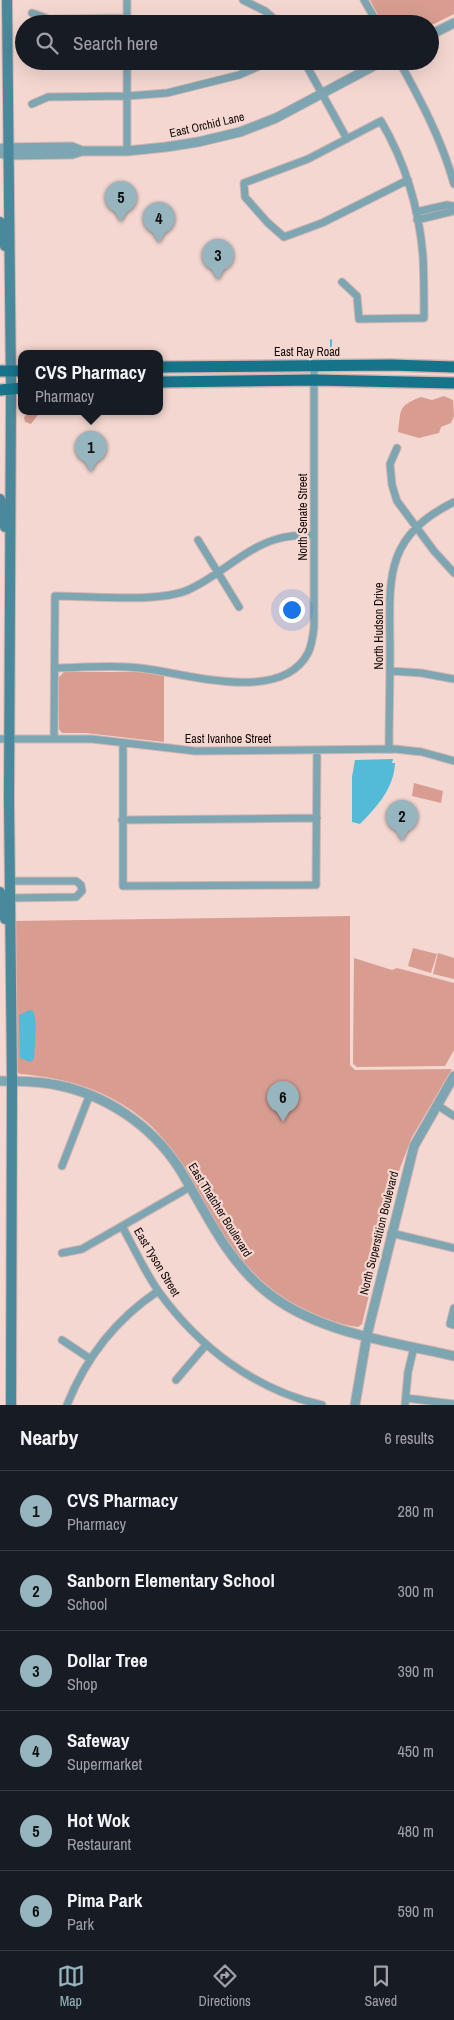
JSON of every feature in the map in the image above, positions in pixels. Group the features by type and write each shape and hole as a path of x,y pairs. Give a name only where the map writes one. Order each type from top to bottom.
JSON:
{"main road":[{"path":"7,0 4,17 4,151 9,249 5,371 11,389 10,552 4,739 10,923 12,1081 11,1405"},
{"path":"0,222 3,242 9,249"},
{"name":"East Ray Road","path":"163,367 391,365 454,367"},
{"path":"163,372 172,370 177,366"},
{"path":"5,371 18,371"},
{"path":"163,382 314,380 454,382"},
{"path":"0,499 10,552"},
{"path":"0,892 4,918 10,923"}],"street":[{"path":"127,0 127,15"},
{"path":"243,0 270,15"},
{"path":"364,0 373,15"},
{"path":"32,13 37,15"},
{"path":"439,30 454,23"},
{"path":"127,70 127,151"},
{"path":"32,104 48,97 128,96 167,92 207,84 251,70"},
{"path":"309,70 347,139"},
{"name":"East Orchid Lane","path":"4,151 72,154 82,151 127,151 198,142 240,132 276,118 323,95 367,70"},
{"path":"404,70 441,142 454,184"},
{"path":"342,282 357,296 359,319 424,318 423,258 416,216 408,180 395,145 382,121 308,159 244,183 245,197 268,223 284,237 322,223 408,180"},
{"path":"416,216 447,205 454,206"},
{"path":"416,216 454,211"},
{"name":"North Senate Street","path":"55,668 137,667 226,682 245,682 269,681 282,677 299,665 308,653 312,641 314,366"},
{"path":"397,448 390,464 392,485 397,501 434,551 454,573"},
{"name":"North Hudson Drive","path":"389,749 391,573 404,541 416,526 433,512 454,502"},
{"path":"54,739 55,596 156,597 172,595 188,590 263,544 292,535 314,535"},
{"path":"198,540 239,607"},
{"path":"390,671 421,672 454,679"},
{"name":"East Ivanhoe Street","path":"4,739 92,739 195,751 389,749 422,752 454,761"},
{"path":"123,742 123,886 316,884 317,750"},
{"path":"122,820 316,818"},
{"path":"9,881 76,881 80,884 82,891 76,897 9,898"},
{"name":"North Superstition Boulevard","path":"355,1405 367,1336 414,1146 454,1076"},
{"name":"East Thatcher Boulevard","path":"0,1081 56,1084 90,1094 128,1115 167,1152 229,1252 245,1272 284,1305 311,1319 333,1327 454,1356"},
{"path":"62,1166 90,1094"},
{"path":"437,1105 454,1116"},
{"path":"62,1253 82,1249 190,1187"},
{"name":"East Tyson Street","path":"122,1226 158,1291 206,1345 234,1367 248,1375 309,1404 322,1405"},
{"path":"391,1233 454,1248"},
{"path":"67,1405 89,1358 119,1322 139,1304 158,1291"},
{"path":"452,1325 454,1308"},
{"path":"62,1340 89,1358"},
{"path":"176,1380 206,1345"},
{"path":"414,1347 405,1401 454,1404"}],"shaded area":[{"path":"370,0 454,0 454,14 439,22 439,15 378,15"},
{"path":"444,396 453,400 454,416 451,423 441,427 439,433 419,438 398,432 404,406 421,397 432,400"},
{"path":"27,415 39,415 31,424 25,422 24,417"},
{"path":"64,672 146,672 164,675 164,742 86,733 62,733 59,729 58,678"},
{"path":"414,783 443,791 441,803 412,796"},
{"path":"350,916 350,1065 355,1070 452,1069 412,1137 400,1168 362,1324 358,1327 330,1320 304,1309 268,1286 254,1273 229,1243 169,1146 156,1130 134,1112 104,1094 88,1088 55,1079 20,1074 16,1071 13,921"},
{"path":"413,948 437,954 431,973 408,966"},
{"path":"438,953 454,958 454,979 433,974"},
{"path":"354,958 392,970 397,968 454,983 454,1050 445,1066 357,1067 353,1064"}],"water":[{"path":"393,759 392,763 395,763 392,781 384,796 360,824 352,822 352,777 355,760"},
{"path":"30,1010 34,1012 36,1025 34,1059 30,1062 20,1058 19,1015"}],"waterway":[{"path":"331,340 331,360"}],"place":[{"name":"Hot Wok","path":"121,222"},
{"name":"Safeway","path":"159,243"},
{"name":"Dollar Tree","path":"218,280"},
{"name":"CVS Pharmacy","path":"91,472"},
{"name":"Sanborn Elementary School","path":"402,841"},
{"name":"Pima Park","path":"283,1122"}]}
